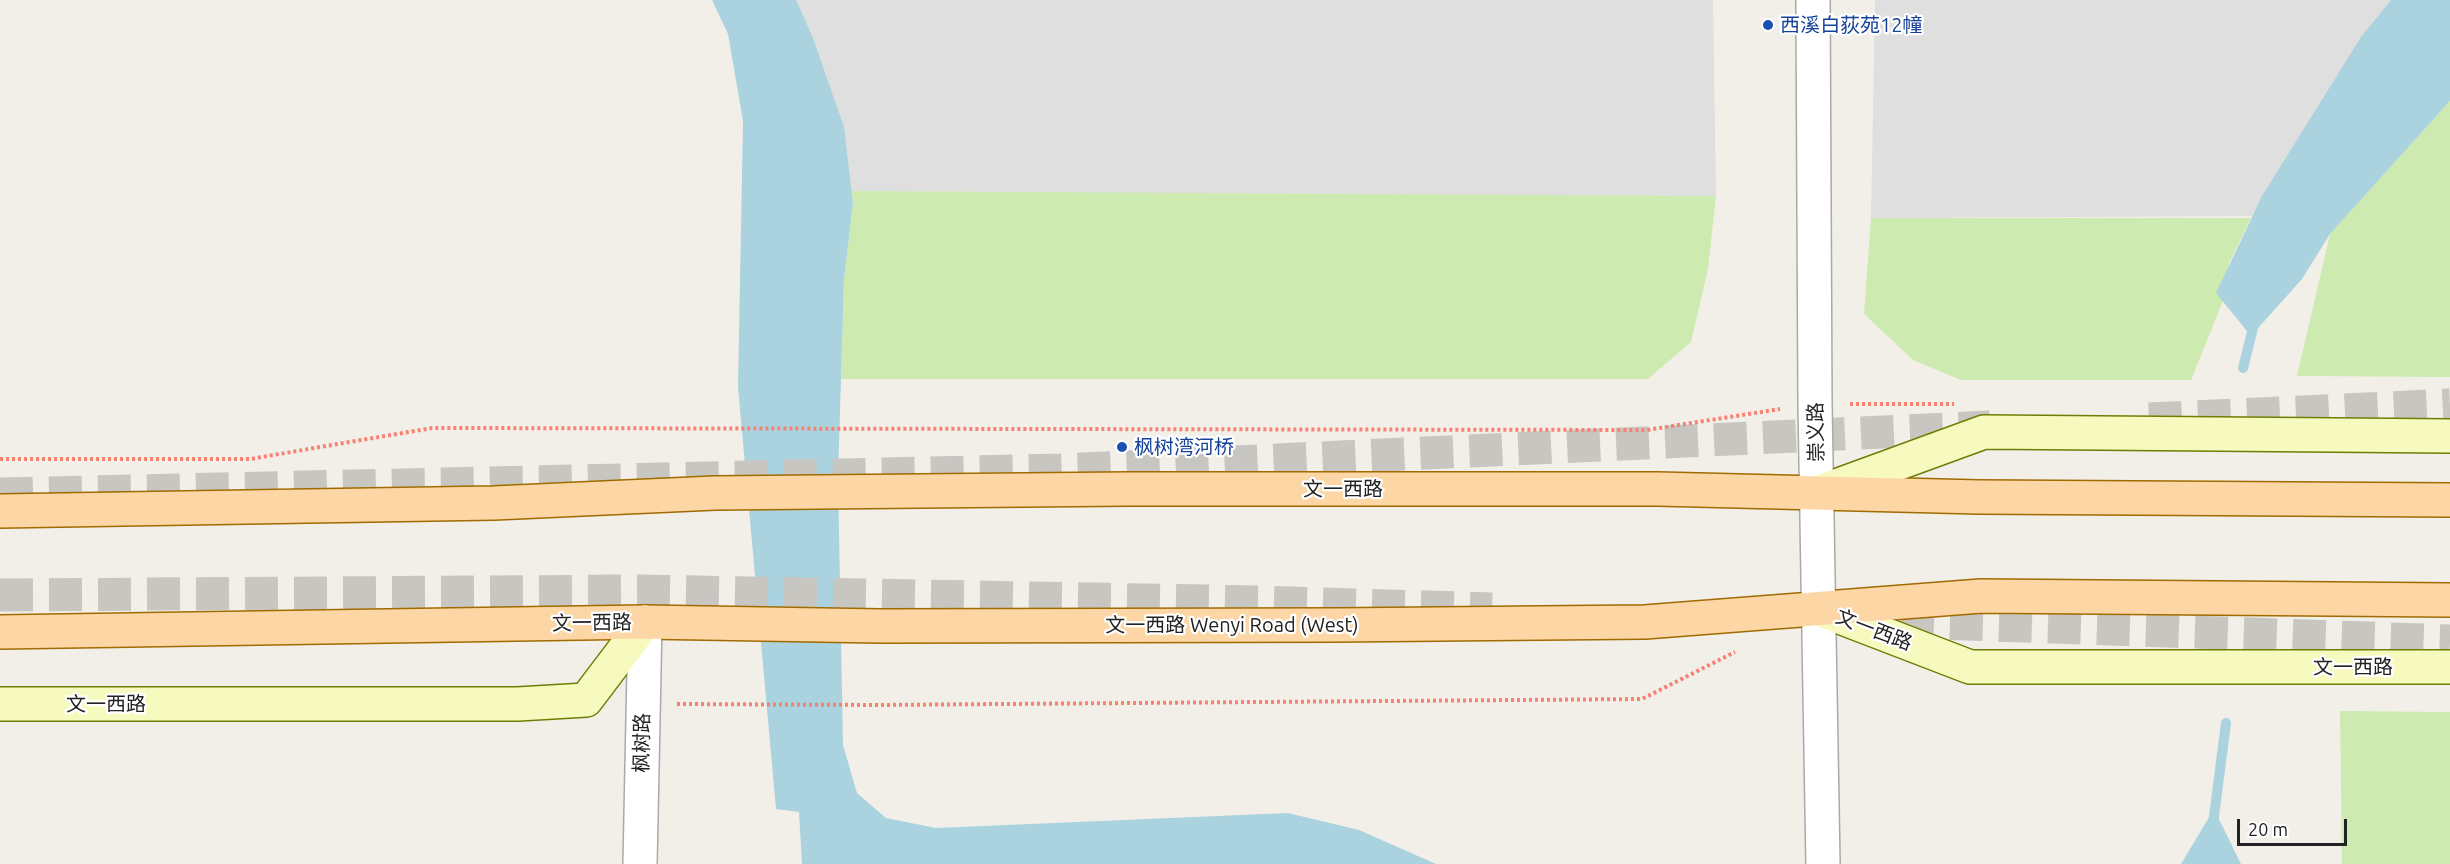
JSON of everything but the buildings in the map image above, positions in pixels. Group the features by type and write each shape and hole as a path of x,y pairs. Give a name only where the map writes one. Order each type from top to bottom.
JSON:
{"main road":[{"name":"文一西路","path":"1816,493 1984,432 2450,436"},
{"name":"文一西路","path":"0,511 494,503 715,494 1127,489 1658,489 1991,497 2450,500"},
{"name":"文一西路","path":"1819,609 1982,596 2450,600"},
{"name":"文一西路","path":"1819,609 1970,667 2450,667"},
{"name":"文一西路 Wenyi Road (West)","path":"645,622 880,626 1645,622 1819,609"},
{"name":"文一西路","path":"0,632 645,622"},
{"name":"文一西路","path":"0,704 506,704 586,700 645,622"},
{"path":"0,654 60,631"}],"street":[{"name":"崇义路","path":"1813,0 1816,493 1823,864"},
{"name":"枫树路","path":"639,864 645,622"}],"path":[{"path":"0,459 250,459 432,429 1647,430 1815,404 1959,404"},
{"path":"733,704 1642,699 1735,651"}],"shaded area":[{"path":"774,0 1713,0 1716,196 812,192"},
{"path":"1875,0 2450,0 2268,216 1871,218"}],"green space":[{"path":"2450,101 2450,377 2297,376 2330,234"},
{"path":"852,191 1716,196 1708,269 1691,342 1648,379 841,379 844,279 853,203"},
{"path":"1871,218 2251,218 2229,263 2223,301 2191,380 1961,380 1913,360 1864,314"},
{"path":"2340,711 2450,712 2450,864 2342,864"}],"water":[{"path":"712,0 796,0 813,38 844,127 853,203 844,279 838,478 843,745 857,793 886,818 936,828 1288,813 1359,830 1436,864 802,864 799,812 776,809 738,387 743,121 728,34"},
{"path":"2391,0 2450,0 2450,101 2330,234 2302,279 2251,336 2216,293 2262,196 2361,37"},
{"path":"2214,809 2241,864 2181,864"}],"waterway":[{"path":"2243,368 2254,324"},
{"path":"2213,824 2226,723"}],"tunnel":[{"path":"2149,419 2450,405"},
{"path":"0,494 1060,470 1990,427"},
{"path":"0,595 639,591 1260,602 1492,609"},
{"path":"1852,620 2450,641"}],"place":[{"name":"西溪白荻苑12幢","path":"1768,25"},
{"name":"枫树湾河桥","path":"1122,447"}]}
